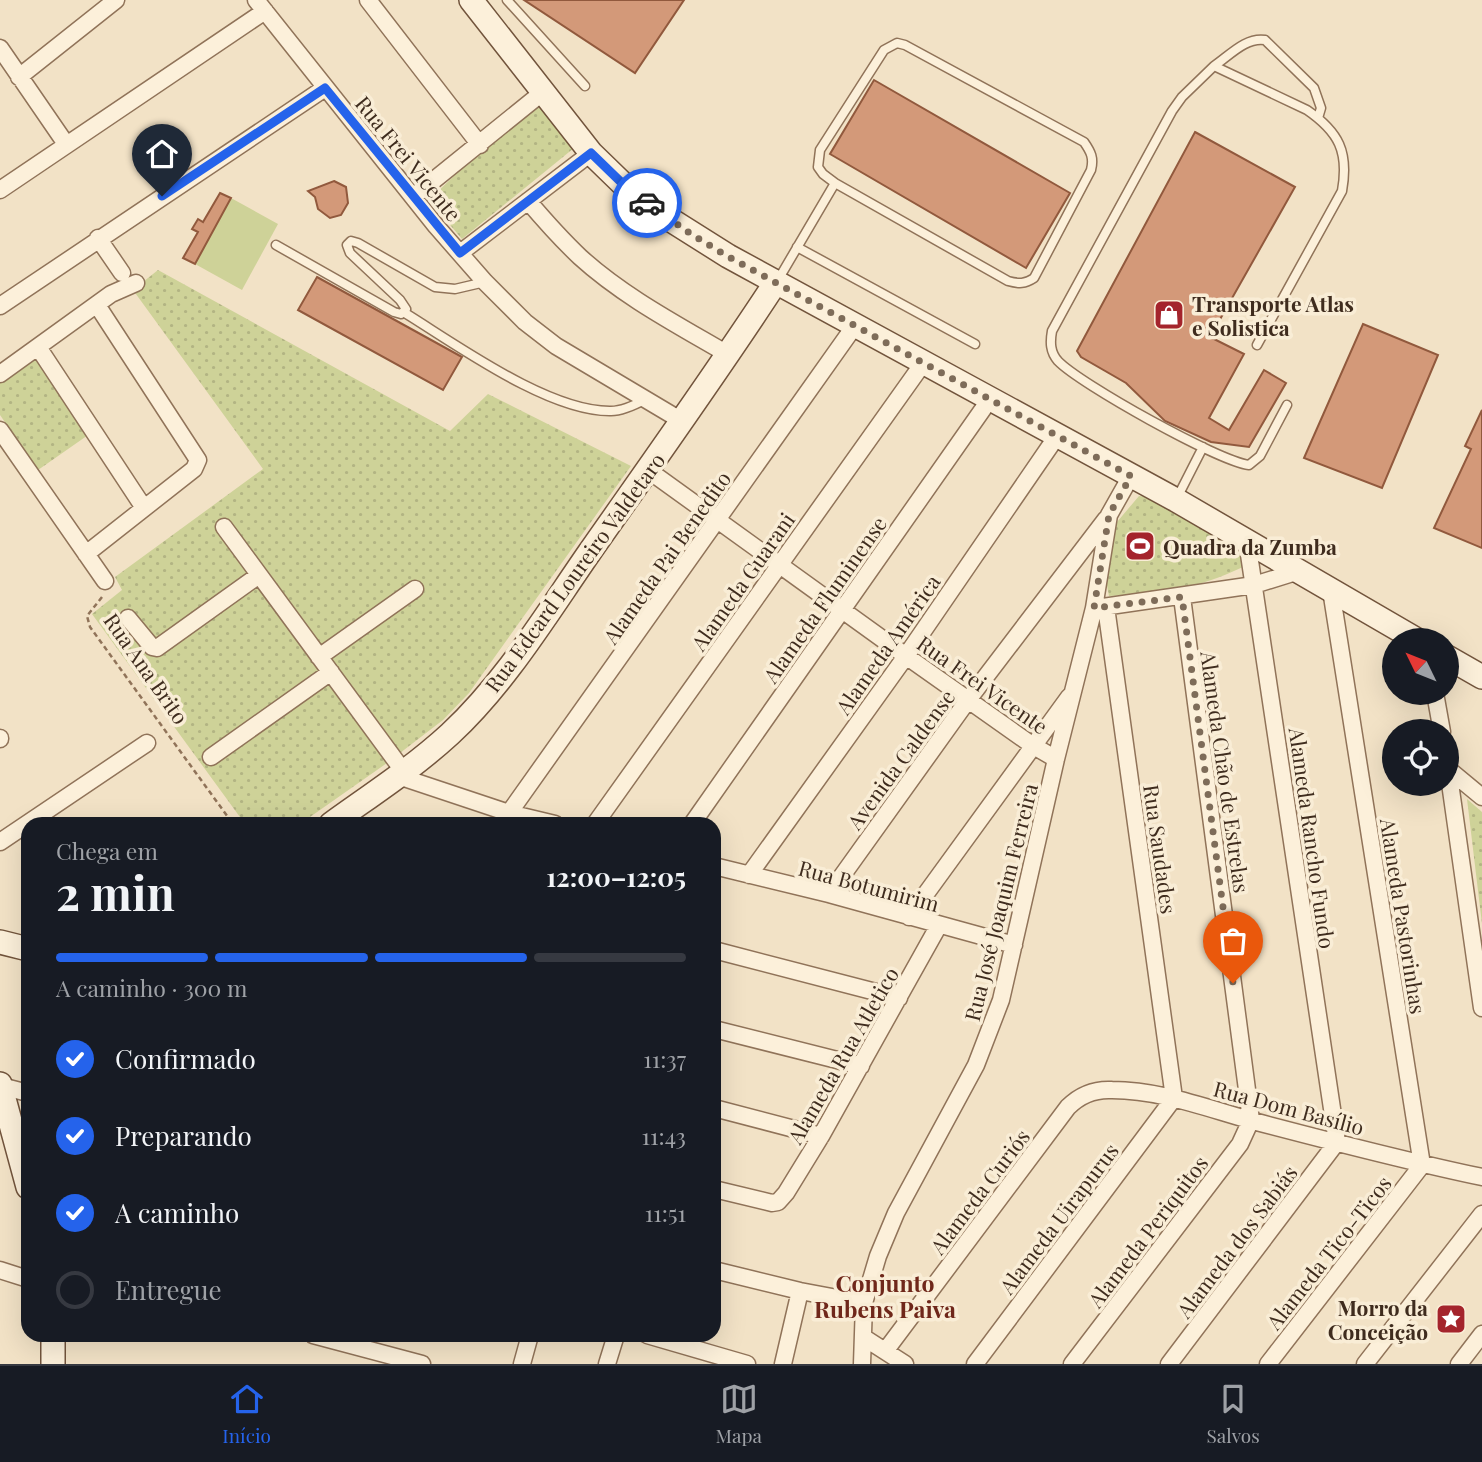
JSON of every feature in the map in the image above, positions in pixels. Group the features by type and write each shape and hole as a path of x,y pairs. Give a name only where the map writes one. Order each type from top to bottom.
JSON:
{"street":[{"path":"19,77 116,0"},
{"path":"368,0 480,145"},
{"path":"471,0 591,153 655,210 691,234 776,282 1176,500 1396,628"},
{"path":"0,190 260,6"},
{"name":"Rua Frei Vicente","path":"260,6 413,197 485,282 525,322 556,346 682,421"},
{"path":"0,48 66,144"},
{"path":"0,306 325,88"},
{"path":"413,197 543,92"},
{"path":"460,253 591,153"},
{"path":"528,201 557,234 614,284 729,355"},
{"path":"98,238 122,273"},
{"name":"Rua Edcard Loureiro Valdetaro","path":"341,817 401,774 450,734 506,671 729,355 776,282"},
{"path":"0,374 111,294 136,283"},
{"path":"86,554 194,469 198,460 97,305"},
{"name":"Alameda Pai Benedito","path":"509,813 856,324"},
{"path":"38,348 144,508"},
{"name":"Alameda Guarani","path":"600,817 924,362"},
{"name":"Alameda Fluminense","path":"697,817 990,398"},
{"name":"Rua Ana Brito","path":"0,430 105,580"},
{"name":"Alameda América","path":"749,875 906,656 1057,436"},
{"name":"Rua Frei Vicente","path":"648,470 841,610 1056,760"},
{"name":"Rua José Joaquim Ferreira","path":"863,1364 864,1303 878,1256 896,1213 976,1065 1001,1000 1056,760 1073,693 1100,607 1109,515 1131,476"},
{"name":"Avenida Caldense","path":"829,894 968,700 1109,515"},
{"path":"224,527 401,774 526,817"},
{"name":"Alameda Rancho Fundo","path":"1247,541 1337,1143"},
{"path":"1100,607 1254,585 1299,571"},
{"path":"128,618 152,648 157,648 259,575"},
{"path":"319,657 415,589"},
{"name":"Alameda Pastorinhas","path":"1331,590 1422,1165"},
{"name":"Alameda Chão de Estrelas","path":"1182,597 1251,1120"},
{"name":"Rua Saudades","path":"1100,607 1174,1098"},
{"path":"1460,664 1482,677"},
{"path":"211,757 331,673"},
{"path":"909,918 1032,745 1073,693"},
{"path":"37,817 147,743"},
{"path":"1459,776 1482,797"},
{"path":"1452,796 1482,1008"},
{"path":"0,842 21,828"},
{"name":"Rua Botumirim","path":"721,868 829,894 1014,945"},
{"name":"Alameda Rua Atletico","path":"721,1191 772,1203 778,1202 786,1193 939,926"},
{"path":"0,942 21,947"},
{"path":"721,952 899,998"},
{"path":"721,1031 861,1066"},
{"path":"0,1085 21,1091"},
{"path":"0,1085 21,1162"},
{"name":"Rua Dom Basílio","path":"1084,1095 1113,1090 1174,1098 1422,1165 1482,1177"},
{"name":"Alameda Curiós","path":"886,1350 1068,1107 1084,1095"},
{"name":"Alameda Uirapurus","path":"975,1364 1174,1098"},
{"path":"721,1110 821,1136"},
{"name":"Alameda Periquitos","path":"1072,1364 1240,1144 1251,1120"},
{"name":"Alameda dos Sabiás","path":"1169,1364 1337,1143"},
{"name":"Alameda Tico-Ticos","path":"1268,1364 1422,1165"},
{"path":"1366,1364 1482,1214"},
{"path":"0,1270 21,1277"},
{"path":"721,1272 800,1292 864,1303"},
{"path":"783,1364 800,1292"},
{"path":"1459,1364 1482,1334"},
{"path":"863,1337 905,1364"},
{"path":"52,1342 53,1364"},
{"path":"339,1342 422,1364"},
{"path":"522,1364 528,1342"},
{"path":"607,1364 614,1342"},
{"path":"671,1342 747,1364"}],"lane":[{"path":"508,0 585,86"},
{"path":"1287,405 1261,456 1249,465 1203,447 1081,379 1057,360 1050,341 1052,331 1171,111 1214,66 1249,41 1265,40 1314,88 1321,108 1318,118"},
{"path":"897,43 905,44 1084,142 1093,162 1034,278 1018,284 1008,281 835,183 818,167 820,150 884,50 897,43"},
{"path":"1214,66 1307,110 1335,136 1345,159 1342,191 1257,345"},
{"path":"776,282 835,183"},
{"path":"405,313 406,309 400,300 350,253 347,247 351,241 435,287 455,289 485,282"},
{"path":"276,245 394,312 405,313 510,376 580,407 614,411 646,399"},
{"path":"797,247 975,344"},
{"path":"1176,500 1203,447"}],"path":[{"name":"Rua Ana Brito","path":"105,580 106,591 87,616 87,622 228,817"}],"green space":[{"path":"546,101 574,148 462,239 429,200 483,148"},
{"path":"231,198 278,224 242,290 195,264"},
{"path":"158,270 450,431 488,394 631,466 469,693 443,720 310,817 240,817 92,614 122,590 115,577 263,469 133,290"},
{"path":"37,356 91,433 38,470 0,415 0,382"},
{"path":"1139,496 1151,497 1243,551 1243,567 1209,581 1178,589 1109,596 1105,575 1117,522"},
{"path":"1467,799 1482,812 1482,924"}],"building":[{"path":"524,0 684,0 635,73"},
{"path":"874,80 1070,193 1026,268 830,154"},
{"path":"1195,132 1295,187 1210,337 1244,354 1209,418 1229,430 1264,370 1286,383 1249,447 1211,442 1165,421 1126,383 1081,357 1077,351"},
{"path":"334,181 346,187 348,203 341,215 330,218 318,209 315,197 308,191"},
{"path":"220,193 231,198 195,264 183,258 198,232 192,229 198,219 203,222"},
{"path":"317,277 462,357 443,390 298,310"},
{"path":"1363,324 1438,355 1382,488 1304,458"},
{"path":"1482,410 1482,548 1434,528 1471,449 1465,446"}],"way so far":[{"path":"647,203 727,256 1131,476 1109,515 1094,608 1182,597 1233,983"}],"place":[{"name":"Transporte Atlas e Solistica","path":"1169,315"},
{"name":"Quadra da Zumba","path":"1140,546"},
{"name":"Morro da Conceição","path":"1451,1319"}],"district":[{"name":"Conjunto Rubens Paiva","path":"885,1295"}],"route":[{"path":"162,196 325,88 460,253 591,153 647,203"}]}
